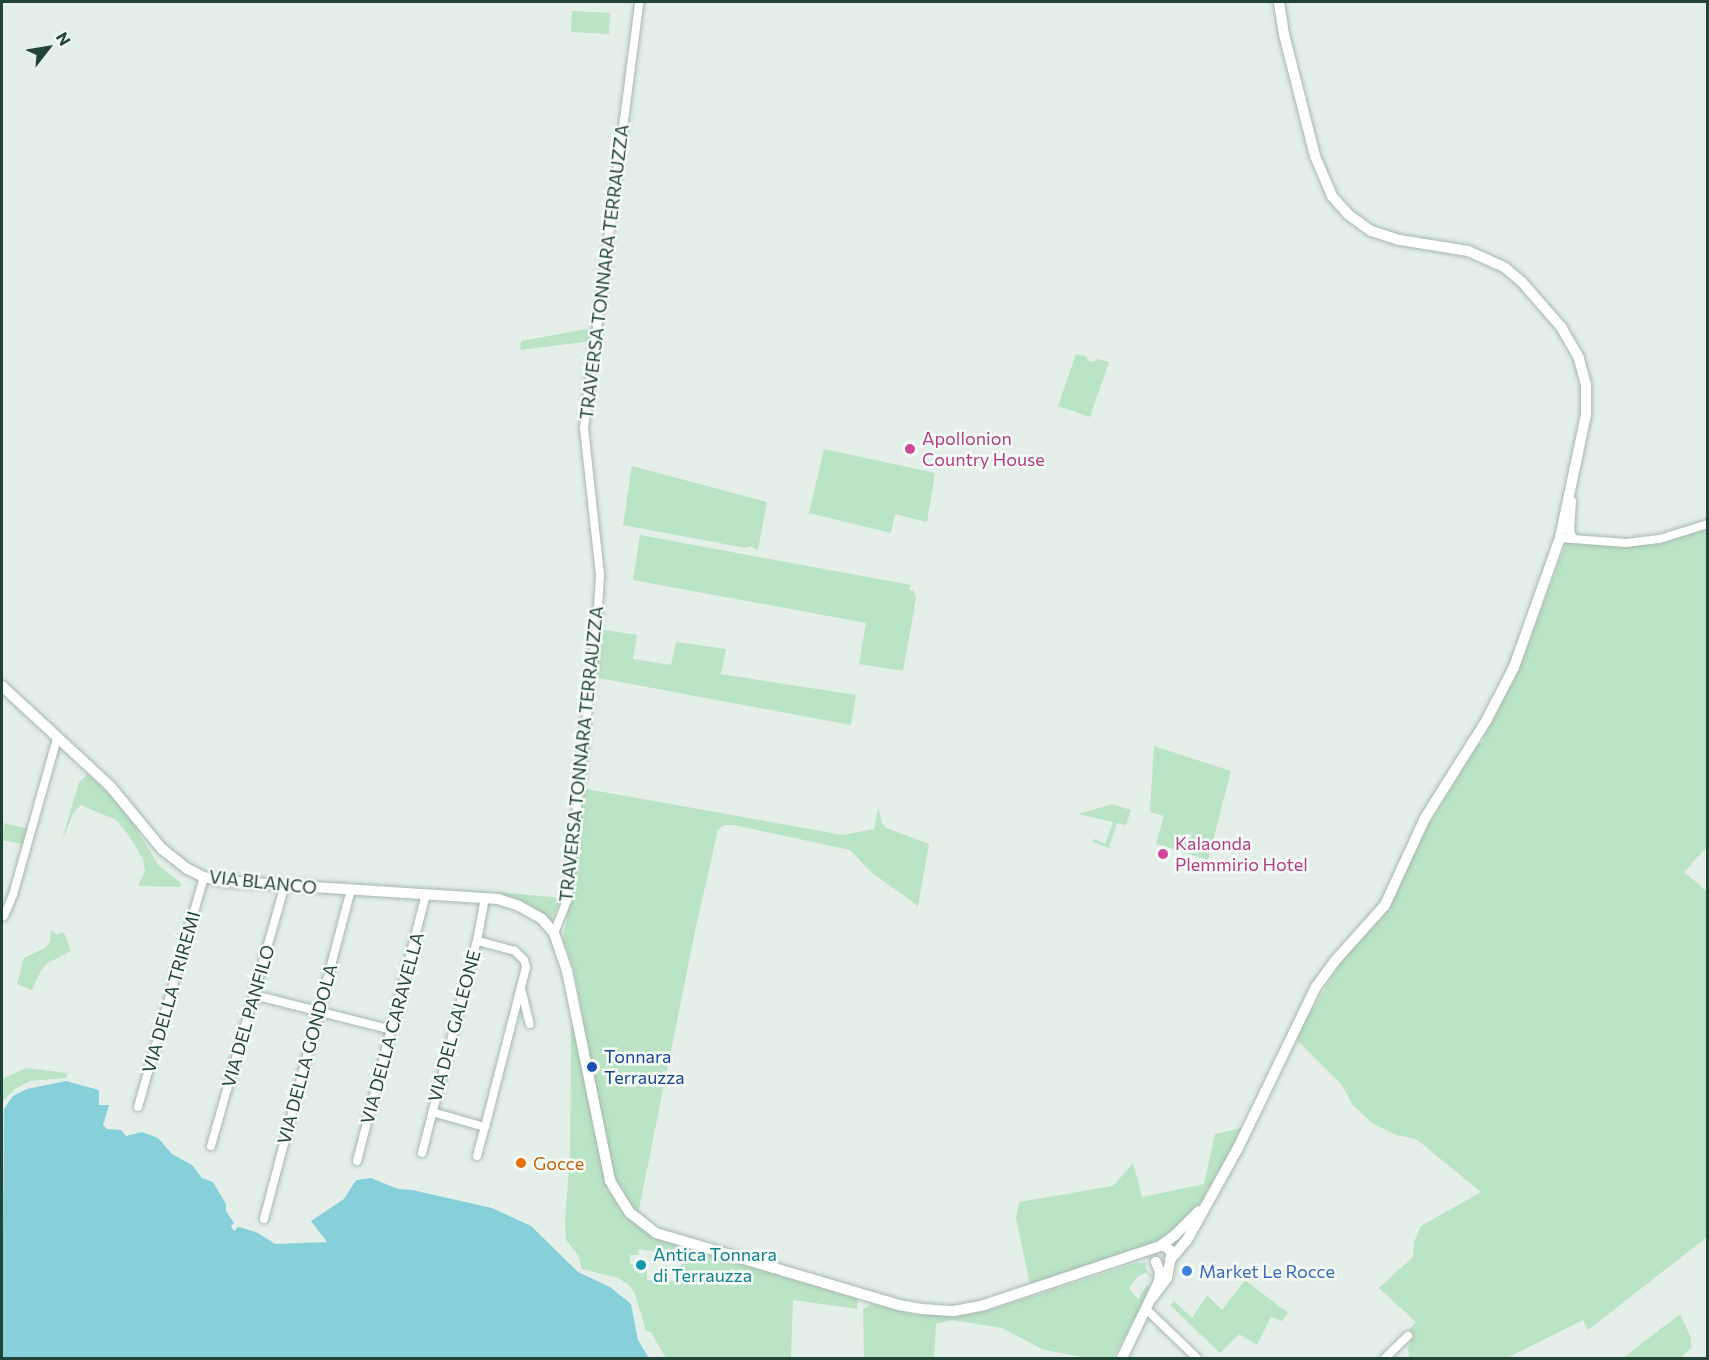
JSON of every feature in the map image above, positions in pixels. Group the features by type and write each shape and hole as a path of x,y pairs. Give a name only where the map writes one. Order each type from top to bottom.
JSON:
{"street":[{"name":"TRAVERSA TONNARA TERRAUZZA","path":"554,933 567,900 597,624 600,575 584,428 639,2"},
{"path":"1105,1265 1141,1259 1155,1261 1161,1265 1170,1261 1187,1240 1238,1148 1316,987 1334,962 1385,905 1425,818 1498,698 1530,626 1560,538 1586,415 1586,385 1579,358 1562,328 1522,282 1487,257 1468,251 1384,236 1359,224 1340,205 1325,184 1318,164 1284,34 1279,2"},
{"path":"1573,480 1570,531 1573,538"},
{"path":"1560,538 1637,542 1660,539 1707,524"},
{"name":"VIA BLANCO","path":"2,686 123,800 162,849 188,869 204,877 221,881 498,899 519,906 542,919 554,933"},
{"path":"2,918 20,872 57,738"},
{"name":"VIA DELLA TRIREMI","path":"138,1107 204,877"},
{"name":"VIA DEL PANFILO","path":"211,1146 285,885"},
{"name":"VIA DELLA GONDOLA","path":"264,1219 351,890"},
{"name":"VIA DELLA CARAVELLA","path":"357,1161 426,895"},
{"name":"VIA DEL GALEONE","path":"422,1153 477,941 485,898"},
{"path":"554,933 567,971 610,1181 629,1212 656,1233 922,1309 954,1311 984,1305 1158,1247 1182,1229 1207,1201"},
{"path":"477,941 510,949 520,955 526,967 477,1156"},
{"path":"521,987 530,1024"},
{"path":"254,995 392,1030"},
{"path":"432,1112 485,1126"},
{"path":"1152,1298 1167,1278 1170,1261 1171,1251 1158,1247"},
{"path":"1122,1359 1160,1277 1155,1261 1158,1247"},
{"path":"1146,1309 1197,1359"},
{"path":"1385,1359 1408,1336"}],"green space":[{"path":"572,11 610,13 609,34 571,32"},
{"path":"592,328 592,341 520,350 521,341"},
{"path":"1076,354 1087,357 1088,361 1093,362 1097,359 1109,362 1090,417 1058,406"},
{"path":"824,449 935,473 927,522 895,514 891,533 809,513"},
{"path":"632,466 767,502 758,550 750,546 746,548 623,525"},
{"path":"1707,529 1707,847 1684,872 1707,891 1707,1237 1588,1330 1583,1320 1507,1358 1409,1358 1408,1348 1413,1335 1407,1332 1416,1322 1379,1288 1413,1257 1414,1242 1421,1226 1481,1192 1416,1139 1396,1135 1372,1123 1352,1104 1342,1085 1295,1038 1343,959 1386,913 1425,831 1478,745 1484,741 1483,737 1506,696 1526,651 1566,543 1614,546 1654,544"},
{"path":"640,535 911,585 909,589 914,591 916,598 903,671 859,664 866,623 633,580"},
{"path":"599,629 637,635 633,659 671,665 676,642 726,649 721,674 856,695 851,725 593,677"},
{"path":"1154,746 1231,771 1208,860 1156,844 1164,816 1150,812"},
{"path":"88,774 125,810 159,866 180,882 181,887 138,886 145,871 143,859 128,834 116,820 81,805 73,813 61,844 79,782"},
{"path":"581,788 843,835 874,829 878,808 882,823 886,828 929,844 918,906 871,872 850,850 734,825 724,825 718,830 695,931 638,1214 621,1191 611,1166 573,966 563,940 571,893"},
{"path":"1112,804 1131,810 1126,825 1117,823 1109,848 1092,842 1094,839 1105,844 1113,822 1078,814"},
{"path":"4,823 29,829 23,844 2,840"},
{"path":"497,892 563,898 551,920 531,905"},
{"path":"51,930 57,935 62,932 65,935 71,951 48,963 41,970 32,990 17,984 24,958 45,948 50,941"},
{"path":"571,1027 574,1027 603,1172 610,1192 623,1213 655,1238 858,1299 857,1309 793,1300 791,1358 666,1358 651,1332 646,1331 635,1294 629,1285 618,1278 582,1269 578,1255 566,1240 569,1168 573,1168 574,1162 570,1161","holes":["639,1249 682,1255 679,1282 647,1280 647,1268 630,1264 630,1255 638,1255"]},
{"path":"26,1068 67,1073 66,1078 30,1081 15,1089 2,1102 2,1079"},
{"path":"1242,1128 1202,1201 1177,1229 1155,1243 1030,1285 1016,1218 1019,1202 1113,1186 1133,1163 1142,1197 1204,1184 1215,1134"},
{"path":"1136,1263 1148,1263 1145,1268 1155,1280 1146,1273 1138,1276 1129,1288 1138,1299 1147,1285 1151,1290 1113,1358 1089,1358 1042,1349 1002,1328 952,1320 936,1324 934,1358 864,1358 863,1309 873,1304 916,1315 966,1315 996,1308"},
{"path":"1245,1280 1288,1313 1282,1321 1271,1317 1257,1345 1239,1334 1220,1353 1170,1305 1174,1301 1192,1318 1207,1295 1222,1310"},
{"path":"1680,1314 1691,1338 1691,1348 1681,1358 1623,1358"}],"water":[{"path":"66,1081 99,1090 99,1105 109,1105 103,1125 107,1129 121,1130 126,1136 142,1132 158,1138 172,1154 192,1165 202,1178 213,1182 226,1204 226,1211 234,1223 231,1226 234,1231 238,1227 243,1228 258,1233 275,1244 327,1242 311,1221 344,1199 356,1180 371,1178 398,1189 492,1208 531,1226 578,1272 610,1287 631,1304 638,1340 649,1358 2,1358 4,1109 13,1096 27,1089"}],"place":[{"name":"Apollonion Country House","path":"910,449"},
{"name":"Kalaonda Plemmirio Hotel","path":"1163,854"},
{"name":"Tonnara Terrauzza","path":"592,1067"},
{"name":"Gocce","path":"521,1163"},
{"name":"Antica Tonnara di Terrauzza","path":"641,1265"},
{"name":"Market Le Rocce","path":"1187,1271"}]}
